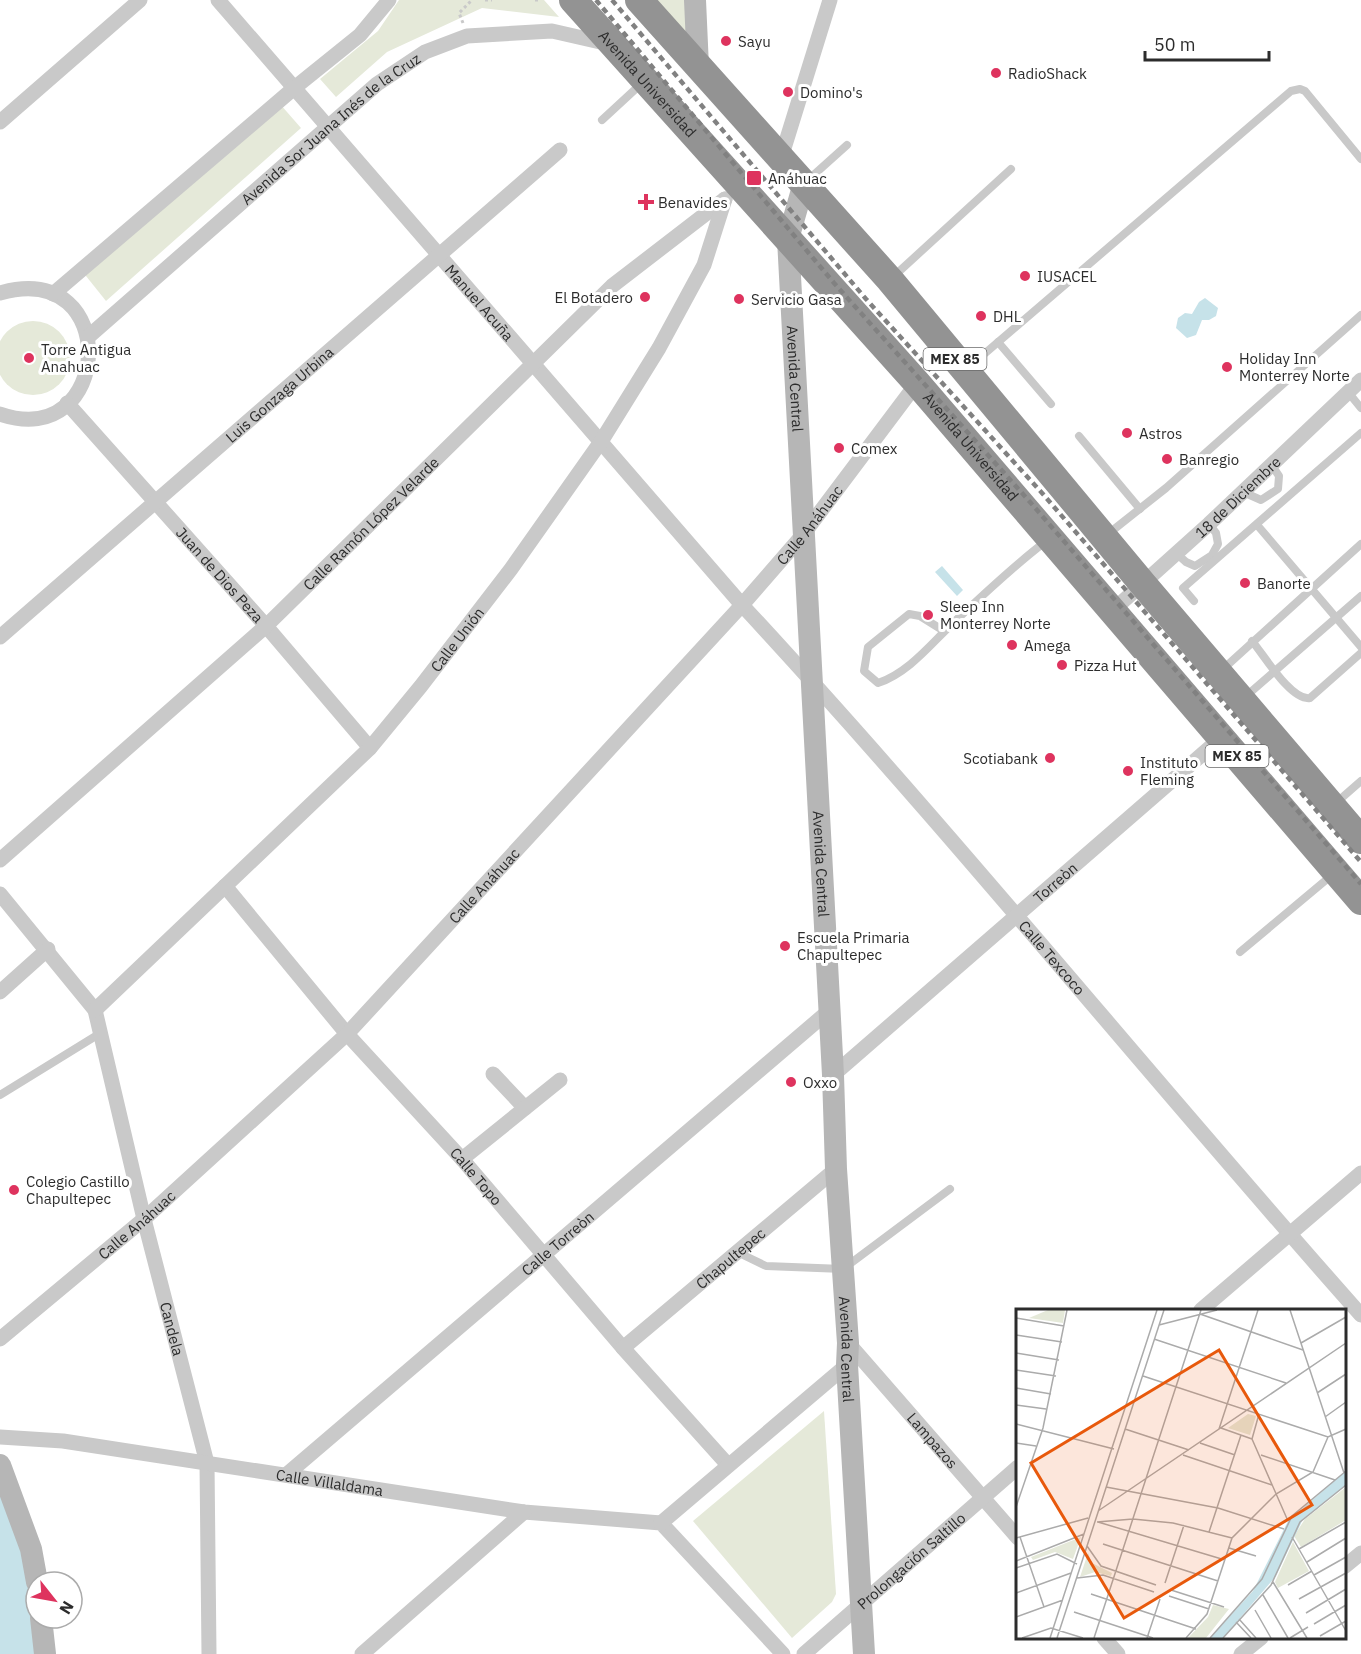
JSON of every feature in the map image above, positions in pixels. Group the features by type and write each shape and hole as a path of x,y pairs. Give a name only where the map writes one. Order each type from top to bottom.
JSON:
{"highway":[{"name":"Avenida Universidad","path":"573,0 647,80 733,193 788,239 917,383 1361,902"},
{"name":"MEX 85","path":"639,0 890,280 1142,583 1349,824"}],"street":[{"path":"0,122 140,0"},
{"name":"Manuel Acuña","path":"218,0 326,127 602,440 742,605"},
{"path":"53,294 292,88 360,35 389,0"},
{"path":"695,0 698,67"},
{"path":"781,158 830,0"},
{"name":"Avenida Sor Juana Inés de la Cruz","path":"88,337 326,127 377,84 416,58 467,36 552,31 616,46"},
{"name":"Luis Gonzaga Urbina","path":"0,637 560,150"},
{"name":"Avenida Central","path":"804,183 788,239 802,536 864,1654"},
{"name":"Calle Ramón López Velarde","path":"0,860 266,626 612,286 733,193"},
{"name":"Calle Unión","path":"95,1010 370,748 511,569 602,440 659,348 704,265 733,193"},
{"path":"0,294 16,289 35,289 53,294 75,312 88,337 90,355 87,373 79,390 67,404 51,414 32,419 13,418 0,414"},
{"name":"18 de Diciembre","path":"1111,612 1209,524 1361,380"},
{"name":"Calle Anáhuac","path":"0,1339 7,1326 144,1220 347,1034 742,605 802,536 917,383"},
{"name":"Juan de Dios Peza","path":"67,404 156,501 370,748"},
{"name":"Calle Texcoco","path":"742,605 811,679 1017,915 1361,1315"},
{"name":"Torreòn","path":"833,1074 1221,738"},
{"name":"Calle Topo","path":"225,886 347,1034 462,1159 623,1348 728,1465"},
{"path":"0,894 48,949 95,1010"},
{"path":"0,992 48,949"},
{"name":"Candela","path":"95,1010 144,1220 207,1463 209,1654"},
{"name":"Calle Torreòn","path":"286,1475 830,1010"},
{"path":"493,1074 525,1108"},
{"path":"462,1159 560,1080"},
{"name":"Chapultepec","path":"623,1348 836,1169"},
{"path":"1203,1309 1361,1173"},
{"path":"783,1654 661,1523 728,1465 847,1354"},
{"name":"Lampazos","path":"847,1354 982,1497 1016,1537"},
{"name":"Calle Villaldama","path":"0,1437 63,1441 524,1512 661,1523"},
{"path":"0,1465 31,1549 35,1570"},
{"name":"Prolongación Saltillo","path":"804,1654 1016,1468"},
{"path":"362,1654 524,1512"},
{"path":"1346,1565 1361,1553"},
{"path":"42,1630 45,1654"},
{"path":"1105,1639 1118,1654"},
{"path":"1241,1654 1260,1639"}],"lane":[{"path":"602,120 647,80"},
{"path":"965,371 1290,91 1300,89 1305,91 1361,159"},
{"path":"804,183 847,145"},
{"path":"890,280 1011,169"},
{"path":"1104,537 1140,509 1361,315"},
{"path":"998,342 1051,404"},
{"path":"1348,392 1361,408"},
{"path":"1194,602 1183,588 1258,526 1361,433"},
{"path":"1079,436 1140,509"},
{"path":"1242,491 1262,500 1278,489 1279,476 1271,464"},
{"path":"1176,553 1195,566 1212,555 1218,544 1216,533 1209,524"},
{"path":"1258,526 1361,647"},
{"path":"944,631 920,616 909,614 868,647 864,671 878,683 895,677 944,631 1014,565 1049,538"},
{"path":"1218,673 1361,544"},
{"path":"1242,700 1361,596"},
{"path":"1252,641 1293,692 1302,698 1310,698 1361,653"},
{"path":"1349,824 1361,781"},
{"path":"1240,952 1336,872"},
{"path":"0,1095 99,1034"},
{"path":"737,1252 766,1266 843,1269 950,1189"}],"path":[{"path":"459,13 472,0"},
{"path":"485,0 492,0"}],"green space":[{"path":"399,0 544,0 559,17 482,8 387,52 336,97 320,79 378,31"},
{"path":"657,0 687,0 688,36"},
{"path":"280,104 301,128 106,301 82,271"},
{"path":"33,321 47,324 59,332 69,351 67,372 59,384 47,392 33,395 19,392 7,384 -1,372 -1,344 7,332 19,324"},
{"path":"824,1411 836,1594 832,1602 792,1638 693,1521"}],"water":[{"path":"1205,298 1218,308 1216,316 1209,320 1202,320 1196,335 1187,338 1176,328 1178,318 1185,313 1192,314 1199,302"},
{"path":"942,566 963,590 957,596 935,572"},
{"path":"0,1465 32,1570 24,1570 24,1630 39,1630 45,1654 0,1654"}],"railway":[{"path":"596,0 834,283 1030,502 1361,884"},
{"path":"612,0 866,299 1042,493 1361,862"}],"place":[{"name":"Sayu","path":"726,41"},
{"name":"RadioShack","path":"996,73"},
{"name":"Domino's","path":"788,92"},
{"name":"Anáhuac","path":"754,178"},
{"name":"Benavides","path":"646,202"},
{"name":"IUSACEL","path":"1025,276"},
{"name":"El Botadero","path":"645,297"},
{"name":"Servicio Gasa","path":"739,299"},
{"name":"DHL","path":"981,316"},
{"name":"Torre Antigua Anahuac","path":"29,358"},
{"name":"Holiday Inn Monterrey Norte","path":"1227,367"},
{"name":"Astros","path":"1127,433"},
{"name":"Comex","path":"839,448"},
{"name":"Banregio","path":"1167,459"},
{"name":"Banorte","path":"1245,583"},
{"name":"Sleep Inn Monterrey Norte","path":"928,615"},
{"name":"Amega","path":"1012,645"},
{"name":"Pizza Hut","path":"1062,665"},
{"name":"Scotiabank","path":"1050,758"},
{"name":"Instituto Fleming","path":"1128,771"},
{"name":"Escuela Primaria Chapultepec","path":"785,946"},
{"name":"Oxxo","path":"791,1082"},
{"name":"Colegio Castillo Chapultepec","path":"14,1190"}]}
